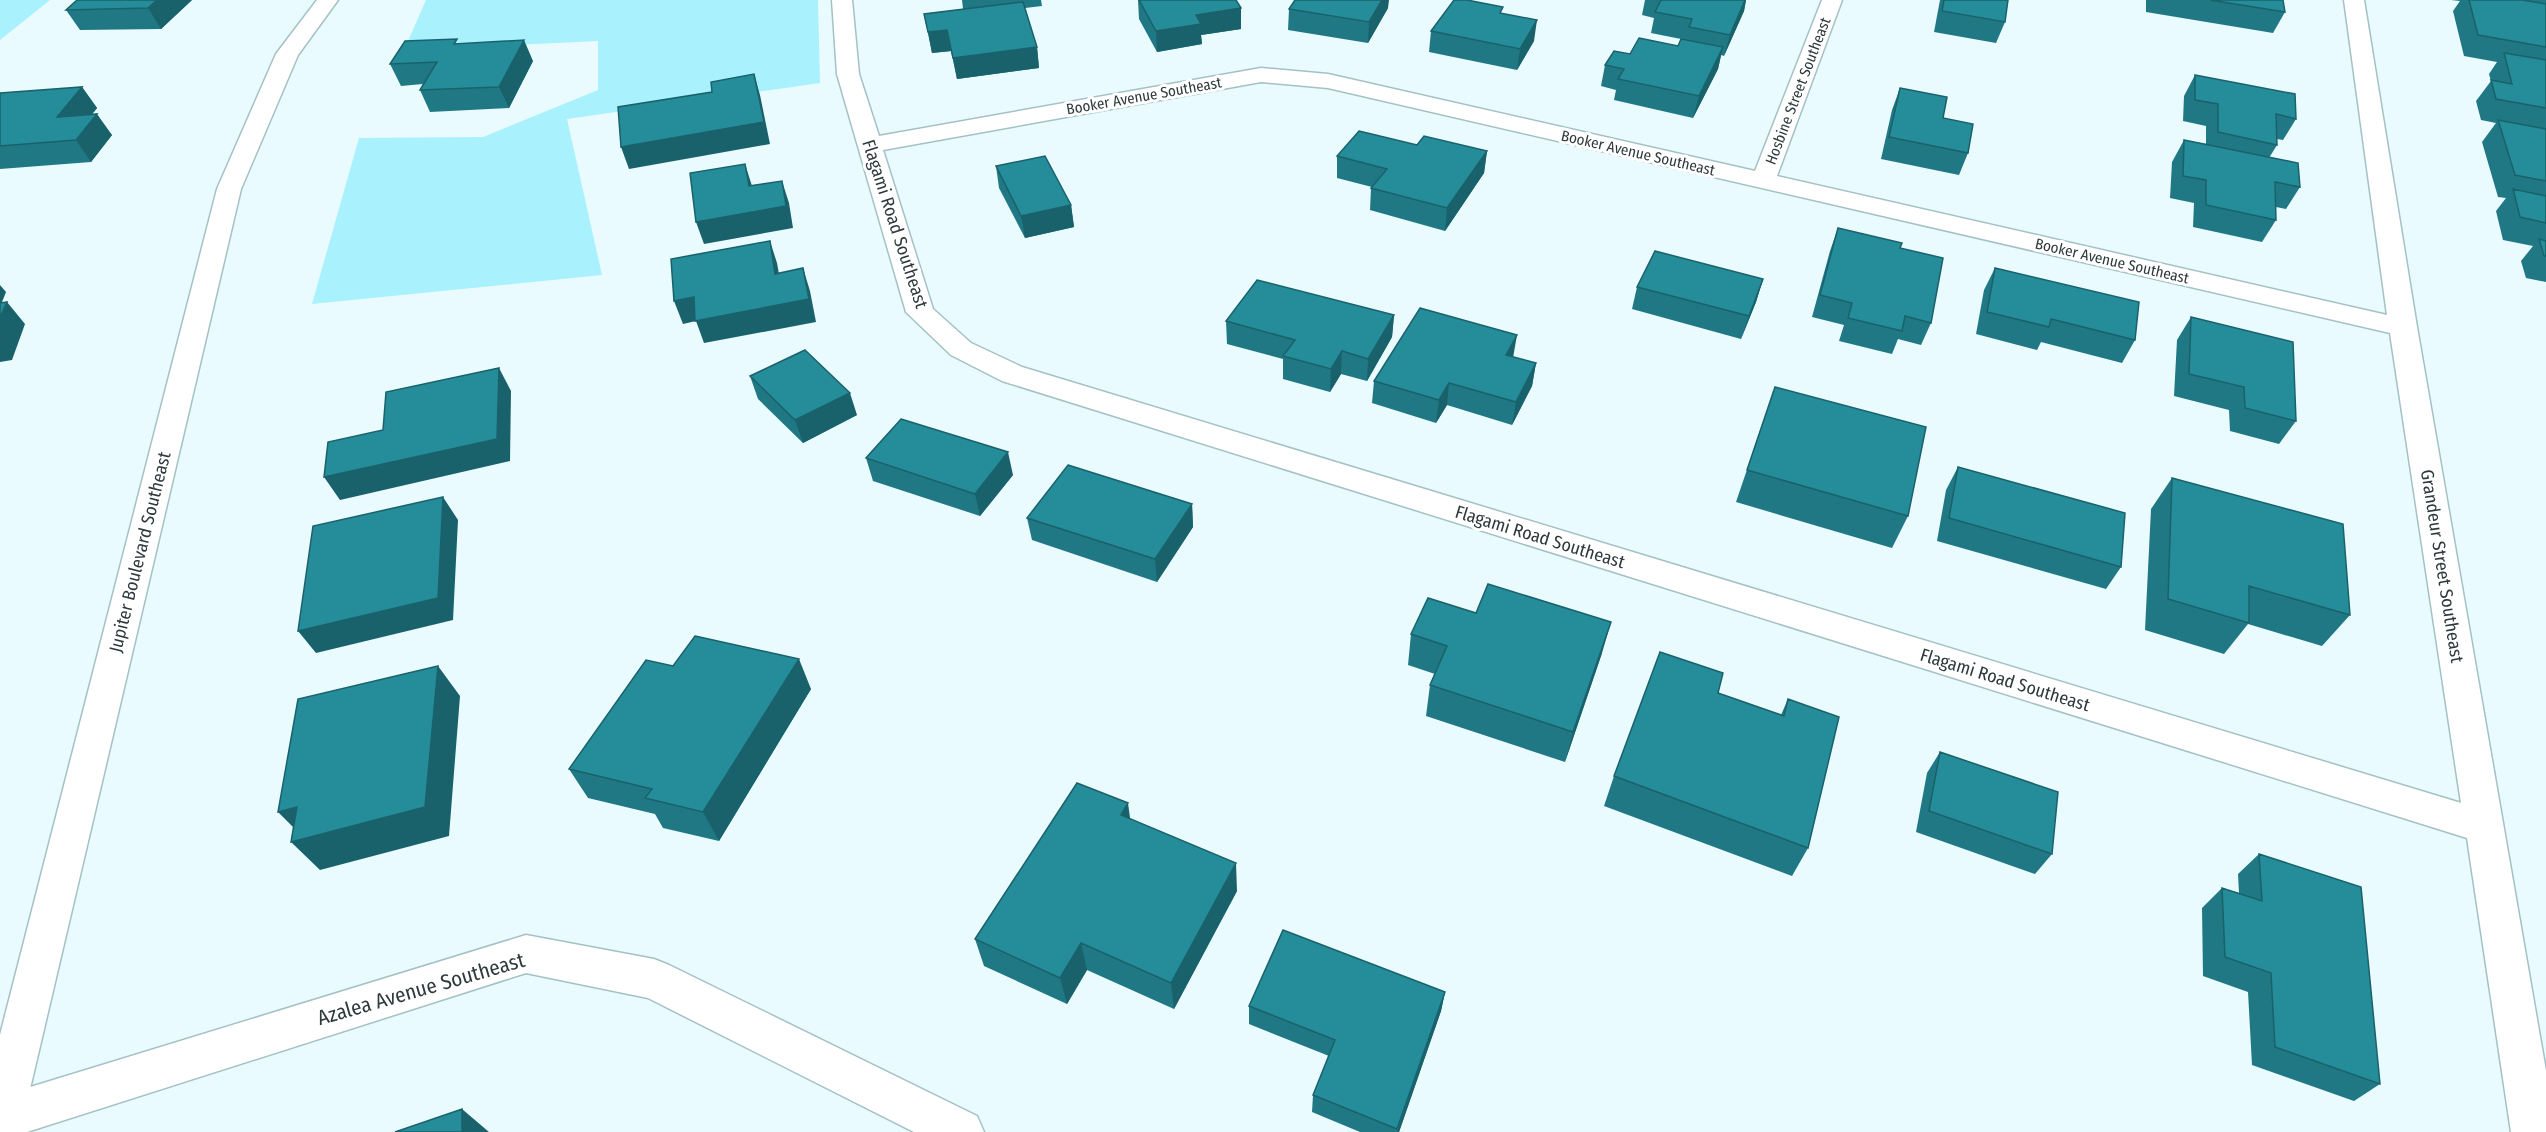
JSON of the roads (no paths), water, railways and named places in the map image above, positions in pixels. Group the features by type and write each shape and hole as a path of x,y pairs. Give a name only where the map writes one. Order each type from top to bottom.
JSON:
{"street":[{"name":"Jupiter Boulevard Southeast","path":"1,1120 229,189 287,54 328,0"},
{"name":"Flagami Road Southeast","path":"842,0 848,74 920,312 961,349 1012,374 2484,827"},
{"name":"Hosbine Street Southeast","path":"1763,182 1832,0"},
{"name":"Grandeur Street Southeast","path":"2354,0 2403,327 2534,1132"},
{"name":"Booker Avenue Southeast","path":"868,145 1261,75 1328,81 2403,327"},
{"name":"Azalea Avenue Southeast","path":"1,1120 526,954 654,979 961,1132"}]}
